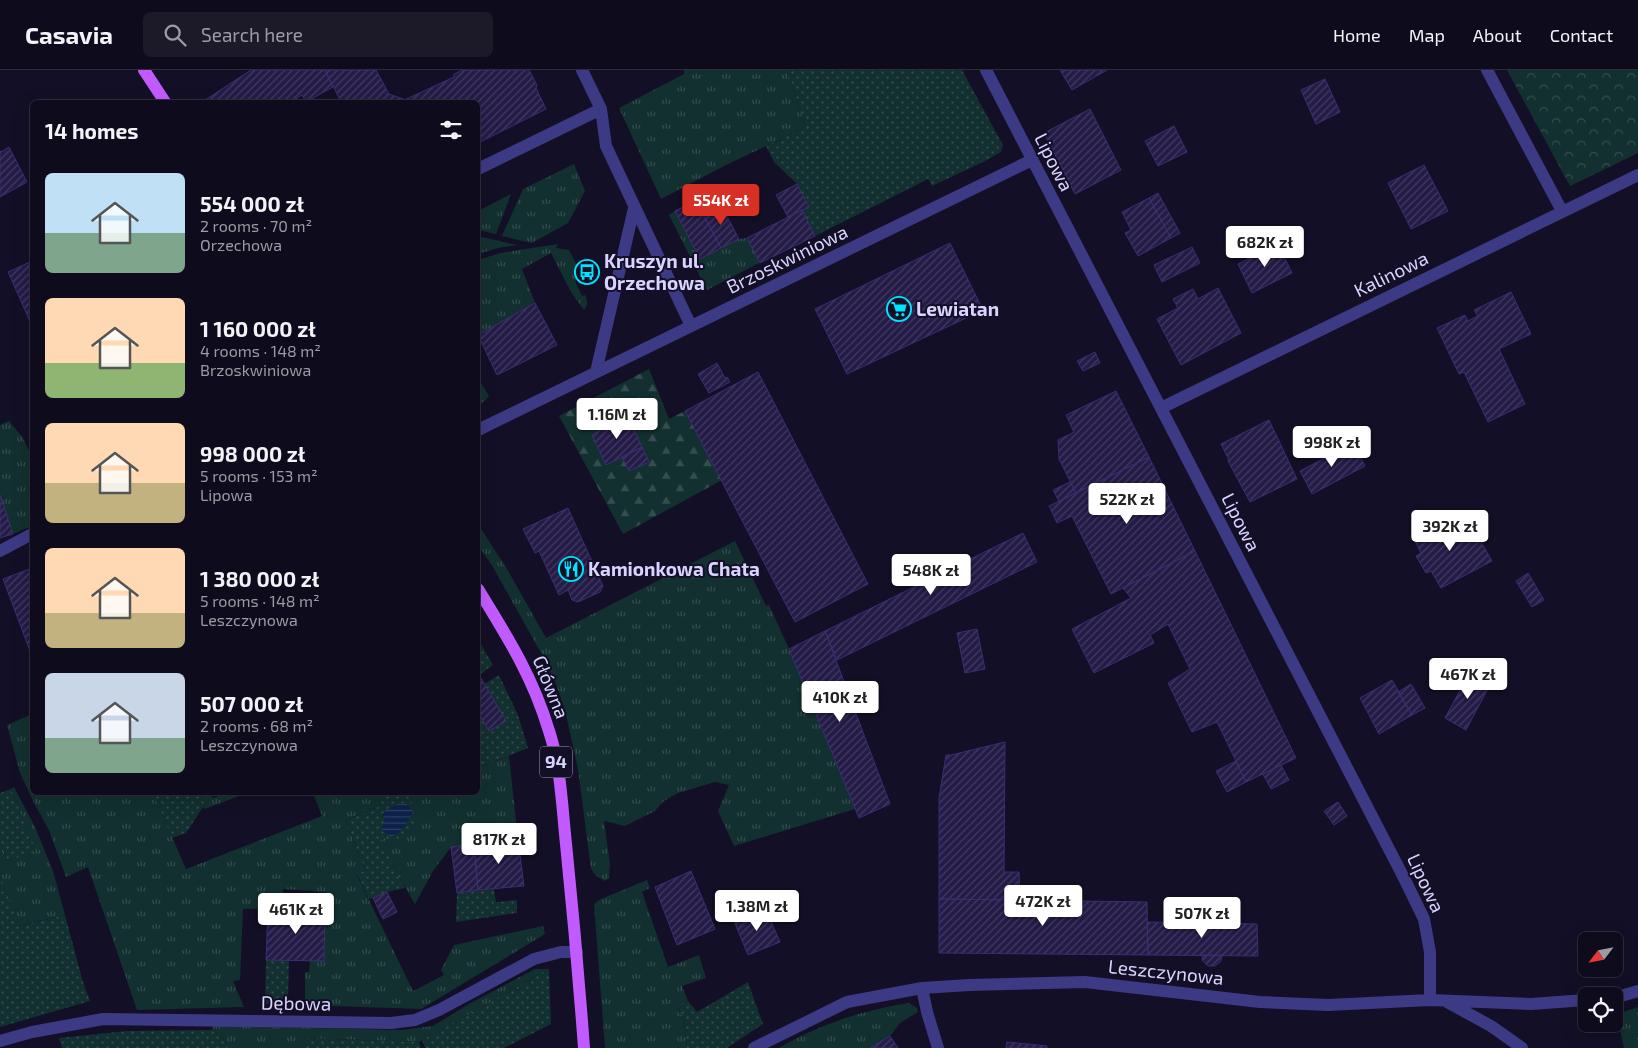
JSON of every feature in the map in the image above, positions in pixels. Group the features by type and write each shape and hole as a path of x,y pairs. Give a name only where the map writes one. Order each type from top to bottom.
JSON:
{"main road":[{"path":"144,70 164,100"},
{"name":"Główna","path":"480,592 511,641 523,664 550,733 559,777 577,952 584,1048"}],"street":[{"path":"582,70 601,109 606,146 691,326"},
{"name":"Lipowa","path":"986,70 1400,869 1424,919 1430,952 1430,1000"},
{"path":"1487,70 1562,211"},
{"path":"480,167 601,109"},
{"name":"Brzoskwiniowa","path":"480,429 1032,160"},
{"name":"Kalinowa","path":"1161,408 1638,175"},
{"path":"596,372 634,208"},
{"path":"0,551 30,535"},
{"name":"Dębowa","path":"0,1041 32,1032 102,1019 391,1024 415,1020 439,1010 534,959 561,952 577,952"},
{"name":"Leszczynowa","path":"754,1048 847,1002 922,988 969,985 1085,982 1260,1002 1328,1004 1430,1000 1531,1004 1578,1001"},
{"path":"922,988 938,1048"},
{"path":"1623,995 1638,991"},
{"path":"1445,1001 1491,1026 1522,1048"}],"green space":[{"path":"684,70 787,70 806,127 724,166 661,199 619,108 684,74"},
{"path":"787,70 962,70 1003,145 1001,152 932,186 928,179 815,236 802,210 809,207 797,184 774,162 766,146 806,127"},
{"path":"1507,70 1638,70 1638,153 1570,186"},
{"path":"574,164 585,191 568,223 532,243 502,236 523,189"},
{"path":"511,194 496,234 480,230 480,210"},
{"path":"675,211 700,259 739,239 747,238 761,262 707,290 669,215"},
{"path":"480,236 517,245 480,253"},
{"path":"558,244 556,248 569,250 583,277 575,281 582,296 585,295 587,299 587,305 584,310 571,292 551,253 522,269 535,303 480,334 480,259 500,253"},
{"path":"649,369 669,419 685,411 722,480 623,534 559,416","holes":["626,414 649,462 629,471 622,457 606,465 592,435 608,426 607,423"]},
{"path":"480,381 489,396 480,405"},
{"path":"9,421 23,438 30,453 30,527 13,534 0,495 0,425"},
{"path":"480,527 507,569 546,638 735,541 766,606 769,605 789,649 855,809 734,846 718,811 729,785 715,782 678,793 664,801 655,811 625,826 604,821 610,864 609,878 605,881 596,876 591,869 578,769 565,710 546,662 493,567 480,548"},
{"path":"480,642 493,665 480,674"},
{"path":"499,675 518,715 528,748 480,767 480,715 489,731 506,721 484,684"},
{"path":"30,715 30,795 20,773 7,725"},
{"path":"509,756 518,839 498,841 497,826 471,828 471,845 451,847 433,871 415,904 387,856 380,840 417,818 410,795 480,795 480,767"},
{"path":"14,787 35,827 53,871 65,915 18,926 0,876 0,842 8,861 35,850 11,789"},
{"path":"11,789 36,851 8,861 0,842 0,793"},
{"path":"30,795 154,795 186,869 322,816 314,795 378,795 381,806 345,820 366,871 357,875 413,991 444,975 441,970 454,945 543,926 545,934 421,1009 305,1005 305,972 309,972 310,961 324,961 325,892 283,889 282,908 243,909 240,980 233,981 244,1007 137,1010 88,867 66,877 49,830"},
{"path":"154,795 207,795 207,801 186,833 172,838"},
{"path":"207,795 211,795 213,798 221,795 242,795 205,809 203,807 207,801"},
{"path":"378,795 410,795 417,818 412,828 402,837 395,841 384,838 380,840 405,888 369,899 357,874 366,871 345,820 381,806"},
{"path":"0,876 19,926 65,915 90,1001 0,1027"},
{"path":"647,880 650,888 642,892 668,967 699,955 706,978 682,986 688,1001 677,1006 684,1019 687,1048 605,1048 594,904 601,899"},
{"path":"494,889 496,902 517,900 517,913 456,922 457,893"},
{"path":"266,960 289,960 288,1005 265,1004"},
{"path":"535,969 549,969 419,1042 303,1038 306,1048 228,1048 224,1039 212,1030 213,1026 402,1030 433,1026 469,1004"},
{"path":"549,969 551,1024 504,1048 425,1048 422,1040"},
{"path":"748,982 763,1024 727,1048 687,1048 684,1019 677,1005 688,1001 697,1012"},
{"path":"909,1003 917,1008 918,1012 900,1023 890,1036 870,1048 779,1048 809,1032 841,1019"},
{"path":"1638,1007 1638,1048 1624,1048 1621,1032 1623,1032 1623,1012"},
{"path":"212,1030 224,1039 228,1048 62,1048 59,1038 127,1031"},
{"path":"302,1038 419,1042 421,1048 306,1048"}],"water":[{"path":"400,803 408,805 413,812 401,830 391,837 383,832 385,817 382,815 386,810"}],"building":[{"path":"251,70 325,70 333,87 310,100 305,100 302,95 294,100 205,100"},
{"path":"325,70 376,70 389,94 406,100 340,100"},
{"path":"463,70 529,70 546,109 480,142 480,100 404,100 454,77 454,74"},
{"path":"1060,70 1107,70 1072,90"},
{"path":"1325,79 1340,112 1316,124 1301,90"},
{"path":"1090,109 1121,170 1075,194 1044,133"},
{"path":"1174,126 1187,152 1158,166 1145,141"},
{"path":"9,147 27,182 0,197 0,151"},
{"path":"1424,165 1448,211 1411,229 1388,183"},
{"path":"797,184 809,207 788,217 776,195"},
{"path":"1158,193 1180,233 1171,238 1149,198"},
{"path":"1149,198 1171,238 1138,256 1125,233 1131,230 1122,212"},
{"path":"696,201 721,248 700,259 675,211"},
{"path":"721,205 739,239 721,248 703,214"},
{"path":"802,210 815,236 760,263 747,238"},
{"name":"Lewiatan","path":"950,243 983,310 847,374 815,309"},
{"path":"1278,244 1292,273 1252,293 1238,264"},
{"path":"1192,247 1200,263 1162,282 1154,265"},
{"path":"30,262 30,322 8,272"},
{"path":"1218,288 1241,333 1181,365 1157,319 1178,308 1173,299 1193,289 1198,299"},
{"path":"1511,292 1531,334 1499,349 1525,404 1488,422 1464,372 1459,374 1437,328 1465,315 1468,321 1478,316 1474,310"},
{"path":"535,303 557,345 497,375 480,339 480,334"},
{"path":"1095,352 1100,363 1083,371 1077,361"},
{"path":"717,363 725,378 727,377 730,382 709,393 698,374"},
{"path":"758,372 868,584 795,622 685,411"},
{"path":"1116,391 1149,457 1076,493 1059,459 1058,440 1074,432 1066,415"},
{"path":"626,414 642,447 606,465 592,435 608,426 607,423"},
{"path":"1269,420 1297,479 1250,502 1221,444"},
{"path":"1353,443 1365,466 1312,494 1300,471"},
{"path":"642,447 649,462 629,471 622,457"},
{"path":"1149,457 1195,551 1111,594 1072,516 1057,523 1049,506"},
{"path":"1070,482 1076,493 1059,501 1053,490"},
{"path":"0,495 13,534 0,538"},
{"name":"Kamionkowa Chata","path":"568,508 603,586 600,592 578,602 572,600 568,590 559,595 539,551 535,553 523,529"},
{"path":"1455,515 1468,538 1476,533 1492,561 1441,588 1431,571 1426,573 1416,556 1421,553 1413,537"},
{"path":"1023,533 1037,562 837,660 825,631"},
{"path":"1195,551 1296,758 1246,782 1217,722 1192,732 1168,683 1190,669 1168,624 1150,635 1154,643 1094,673 1072,629 1131,598 1123,588"},
{"path":"30,569 30,651 3,579"},
{"path":"1528,573 1544,600 1532,607 1516,581"},
{"path":"977,629 985,669 965,673 957,633"},
{"path":"825,631 890,804 859,818 789,649"},
{"path":"1471,670 1492,681 1466,730 1445,718"},
{"path":"480,676 506,721 489,731 480,715"},
{"path":"1392,680 1412,715 1379,734 1360,698"},
{"path":"1411,684 1425,708 1412,715 1398,692"},
{"path":"1005,742 1004,872 1019,872 1020,900 939,899 939,798 946,755"},
{"path":"1236,761 1246,782 1227,792 1216,771"},
{"path":"1281,765 1289,780 1271,789 1263,774"},
{"path":"1338,802 1347,816 1334,825 1324,811"},
{"path":"518,839 524,886 478,890 474,844"},
{"path":"474,844 478,890 457,893 451,847"},
{"path":"691,871 715,929 677,945 655,887"},
{"path":"387,892 397,912 383,919 373,898"},
{"path":"939,899 1147,902 1148,955 939,953"},
{"path":"268,908 325,910 324,961 266,960"},
{"path":"765,908 780,942 748,955 734,921"},
{"path":"1147,922 1257,924 1258,956 1148,955"},
{"path":"1203,955 1222,955 1221,961 1215,966 1208,966 1202,960"},
{"path":"890,1036 898,1048 870,1048"},
{"path":"1007,1042 1047,1046 1047,1048 1006,1048"}],"place":[{"name":"Kruszyn ul. Orzechowa","path":"587,272"},
{"name":"Lewiatan","path":"899,309"},
{"name":"Kamionkowa Chata","path":"571,569"}]}
